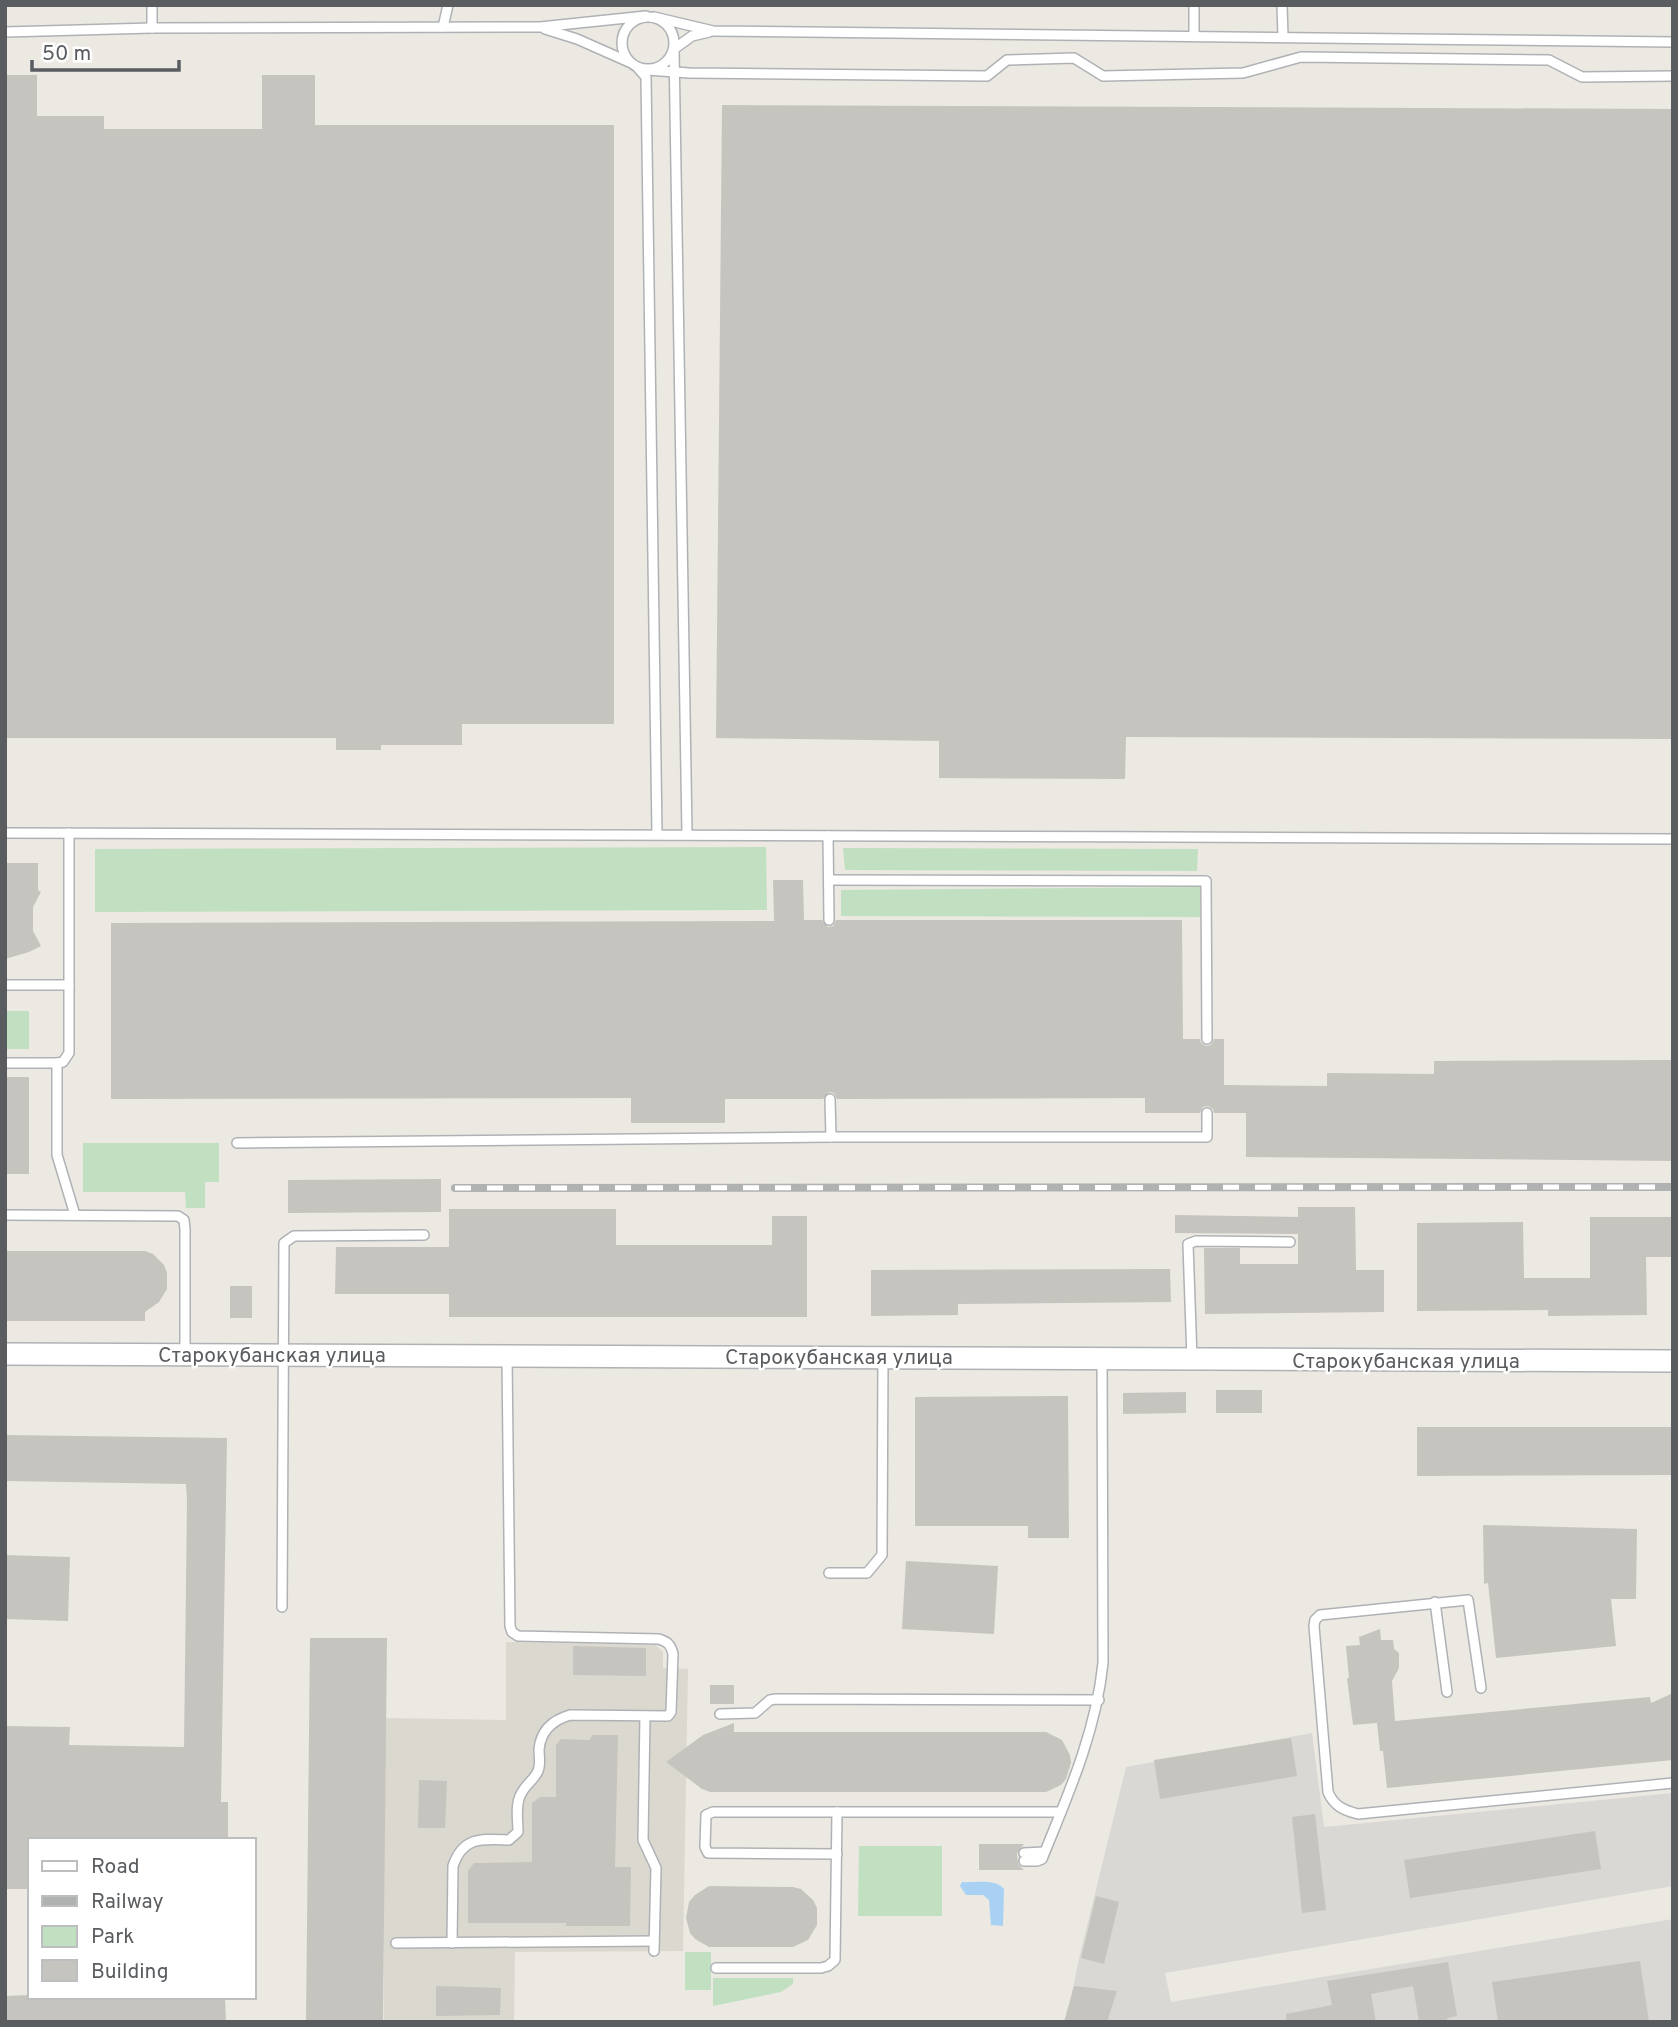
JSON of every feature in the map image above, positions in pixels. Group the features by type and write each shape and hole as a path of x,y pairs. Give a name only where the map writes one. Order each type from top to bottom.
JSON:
{"street":[{"name":"Старокубанская улица","path":"5,1354 1673,1361"}],"lane":[{"path":"152,5 152,28"},
{"path":"443,27 448,5"},
{"path":"1194,5 1194,36"},
{"path":"1282,5 1283,37"},
{"path":"5,32 152,28 540,27 650,17 713,31 1673,42"},
{"path":"657,834 646,77 622,47 622,38 631,23 650,17 662,20 673,33 674,49 687,834"},
{"path":"540,27 577,39 639,67 675,72 987,76 1007,60 1074,58 1103,76 1243,73 1301,57 1314,57 1549,60 1582,77 1673,76"},
{"path":"639,67 664,64 674,49 692,36 713,31"},
{"path":"5,833 1673,839"},
{"path":"5,1063 57,1063 63,1062 69,1053 69,834"},
{"path":"828,836 830,920"},
{"path":"829,880 1206,881 1207,1039"},
{"path":"5,985 69,985"},
{"path":"57,1063 57,1155 75,1215"},
{"path":"831,1099 831,1137"},
{"path":"237,1143 831,1137 1207,1138 1207,1113"},
{"path":"5,1215 172,1215 184,1220 184,1355"},
{"path":"282,1607 284,1243 294,1236 424,1235"},
{"path":"1192,1359 1188,1244 1196,1241 1290,1242"},
{"path":"452,1943 453,1866 457,1856 469,1843 479,1839 509,1840 518,1832 518,1802 540,1767 541,1737 548,1727 559,1718 570,1715 668,1716 671,1712 673,1654 672,1647 667,1642 659,1639 518,1636 512,1632 507,1356"},
{"path":"829,1573 867,1573 882,1555 883,1357"},
{"path":"1024,1857 1037,1861 1042,1858 1073,1783 1099,1700 1103,1663 1102,1357"},
{"path":"1481,1688 1470,1603 1464,1600 1325,1613 1315,1620 1328,1791 1333,1802 1346,1811 1358,1814 1673,1783"},
{"path":"1435,1602 1447,1692"},
{"path":"720,1714 750,1714 770,1700 776,1699 1099,1700"},
{"path":"396,1943 654,1946 656,1868 643,1840 645,1716"},
{"path":"837,1854 708,1853 705,1847 706,1815 713,1812 1061,1812"},
{"path":"716,1968 828,1966 835,1959 837,1812"}],"shaded area":[{"path":"506,1642 656,1645 663,1652 663,1668 688,1669 683,1951 515,1952 514,2022 384,2022 384,1718 506,1720"},
{"path":"1312,1733 1324,1827 1673,1793 1673,1886 1165,1973 1171,2002 1673,1919 1673,2022 1066,2022 1126,1767"}],"green space":[{"path":"766,847 767,910 95,912 95,849"},
{"path":"843,848 1198,849 1197,871 845,870"},
{"path":"1200,887 1200,917 841,916 841,890"},
{"path":"5,1011 29,1011 29,1049 5,1049"},
{"path":"83,1143 219,1143 219,1182 205,1182 205,1208 186,1208 185,1192 83,1192"},
{"path":"859,1846 942,1846 942,1916 858,1916"},
{"path":"685,1952 711,1952 711,1990 685,1990"},
{"path":"713,1978 793,1978 793,1984 781,1992 713,2006"}],"water":[{"path":"962,1882 990,1882 1004,1889 1003,1926 991,1925 989,1900 983,1895 966,1895 960,1886"}],"building":[{"path":"5,75 37,75 37,116 104,116 104,129 262,129 262,75 315,75 315,125 614,125 614,724 462,724 462,745 381,745 381,750 336,750 336,738 5,738"},
{"path":"722,105 1673,109 1673,739 1126,737 1125,779 939,778 939,741 716,738"},
{"path":"5,863 38,863 38,890 41,892 33,907 33,931 41,946 5,959"},
{"path":"773,880 803,880 804,920 822,920 828,927 833,926 836,920 1182,920 1183,1039 1200,1039 1206,1046 1211,1045 1214,1039 1224,1039 1224,1085 1327,1086 1327,1073 1434,1074 1434,1061 1673,1060 1673,1161 1246,1157 1246,1113 1214,1113 1208,1106 1203,1107 1200,1113 1145,1113 1145,1098 837,1099 834,1093 829,1092 823,1099 725,1099 725,1123 631,1123 631,1098 111,1099 111,923 774,921"},
{"path":"5,1077 29,1077 29,1174 5,1174"},
{"path":"441,1179 441,1212 288,1213 288,1180"},
{"path":"1298,1207 1355,1207 1356,1270 1384,1270 1384,1312 1205,1314 1204,1248 1240,1248 1240,1264 1298,1264 1298,1234 1175,1233 1175,1215 1298,1217"},
{"path":"449,1209 616,1209 616,1245 772,1245 772,1216 807,1216 807,1317 449,1317 449,1294 335,1294 336,1247 449,1247"},
{"path":"1590,1217 1673,1217 1673,1257 1646,1257 1647,1315 1548,1316 1548,1310 1417,1311 1417,1223 1523,1222 1524,1278 1590,1278"},
{"path":"5,1251 145,1251 153,1254 164,1265 167,1289 159,1302 145,1312 145,1321 5,1321"},
{"path":"1170,1269 1171,1302 958,1304 958,1315 871,1316 871,1270"},
{"path":"230,1286 252,1286 252,1318 230,1318"},
{"path":"1216,1390 1262,1390 1262,1413 1216,1413"},
{"path":"1186,1392 1186,1413 1123,1414 1123,1393"},
{"path":"1068,1396 1069,1538 1028,1538 1028,1526 915,1526 915,1397"},
{"path":"1417,1427 1673,1427 1673,1475 1417,1476"},
{"path":"5,1435 227,1438 221,1802 228,1802 228,1838 28,1838 28,1889 5,1889 5,1726 70,1727 69,1745 184,1747 187,1501 186,1484 5,1481"},
{"path":"1483,1525 1637,1529 1636,1599 1611,1599 1616,1646 1496,1658 1488,1583 1484,1584"},
{"path":"5,1555 70,1557 68,1621 5,1619"},
{"path":"906,1561 998,1566 994,1634 902,1629"},
{"path":"1380,1629 1381,1640 1393,1640 1394,1649 1399,1653 1399,1668 1392,1681 1395,1721 1650,1697 1651,1703 1673,1693 1673,1760 1387,1788 1377,1723 1353,1725 1347,1678 1346,1646 1360,1645 1359,1637"},
{"path":"310,1638 387,1638 383,2022 306,2022"},
{"path":"573,1646 646,1648 646,1676 573,1675"},
{"path":"710,1685 734,1685 734,1704 710,1704"},
{"path":"734,1723 734,1732 1046,1732 1062,1740 1071,1763 1061,1785 1046,1792 710,1792 666,1762 703,1735"},
{"path":"593,1735 618,1735 615,1867 631,1867 630,1926 468,1923 468,1871 474,1863 532,1862 532,1803 540,1797 556,1797 556,1745 561,1739 589,1740"},
{"path":"1291,1738 1297,1776 1160,1799 1154,1760"},
{"path":"419,1780 447,1781 445,1828 418,1828"},
{"path":"1315,1814 1326,1910 1302,1913 1292,1817"},
{"path":"1595,1831 1601,1869 1410,1898 1404,1860"},
{"path":"979,1844 1024,1844 1017,1853 1018,1864 1024,1870 979,1870"},
{"path":"709,1886 801,1889 817,1908 817,1925 808,1940 793,1947 709,1947 690,1933 686,1918 689,1902"},
{"path":"1096,1896 1119,1902 1104,1964 1081,1958"},
{"path":"1640,1961 1649,2022 1498,2022 1492,1982"},
{"path":"1448,1962 1457,2016 1447,2018 1448,2022 1419,2022 1413,1986 1371,1994 1376,2022 1286,2022 1286,2014 1332,2005 1327,1981"},
{"path":"436,1986 501,1988 500,2015 436,2016"},
{"path":"1074,1986 1117,1991 1107,2022 1064,2022"},
{"path":"28,1995 28,1999 225,1999 226,2022 5,2022 5,1996"}],"railway":[{"path":"455,1188 1673,1187"}]}
